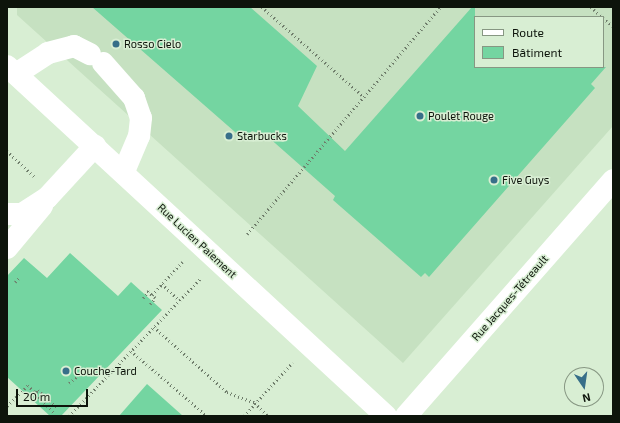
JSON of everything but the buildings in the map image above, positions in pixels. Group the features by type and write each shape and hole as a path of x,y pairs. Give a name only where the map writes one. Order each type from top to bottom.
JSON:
{"street":[{"path":"11,70 48,53 74,46 97,58 134,98 141,118 139,136 124,172"},
{"name":"Rue Lucien Paiement","path":"11,70 124,172 386,416"},
{"path":"7,214 22,214 43,190 95,146"},
{"name":"Rue Jacques-Tétreault","path":"406,416 613,180"},
{"path":"7,248 38,214 43,190"}],"path":[{"path":"262,7 364,97"},
{"path":"247,234 440,7"},
{"path":"591,7 602,16"},
{"path":"604,18 613,26"},
{"path":"7,151 43,190"},
{"path":"152,294 182,262"},
{"path":"15,282 20,277"},
{"path":"69,416 200,278"},
{"path":"162,284 179,300"},
{"path":"143,298 148,291 152,294 156,298 150,304"},
{"path":"154,327 226,392 255,404 268,416"},
{"path":"131,351 207,416"},
{"path":"244,416 292,363"},
{"path":"69,383 80,374"},
{"path":"7,406 28,385 36,392 38,390 58,408"},
{"path":"36,392 34,394 54,412"}],"shaded area":[{"path":"17,7 613,7 613,126 403,363 17,15"}],"place":[{"name":"Rosso Cielo","path":"116,44"},
{"name":"Poulet Rouge","path":"420,116"},
{"name":"Starbucks","path":"229,136"},
{"name":"Five Guys","path":"494,180"},
{"name":"Couche-Tard","path":"66,371"}]}
